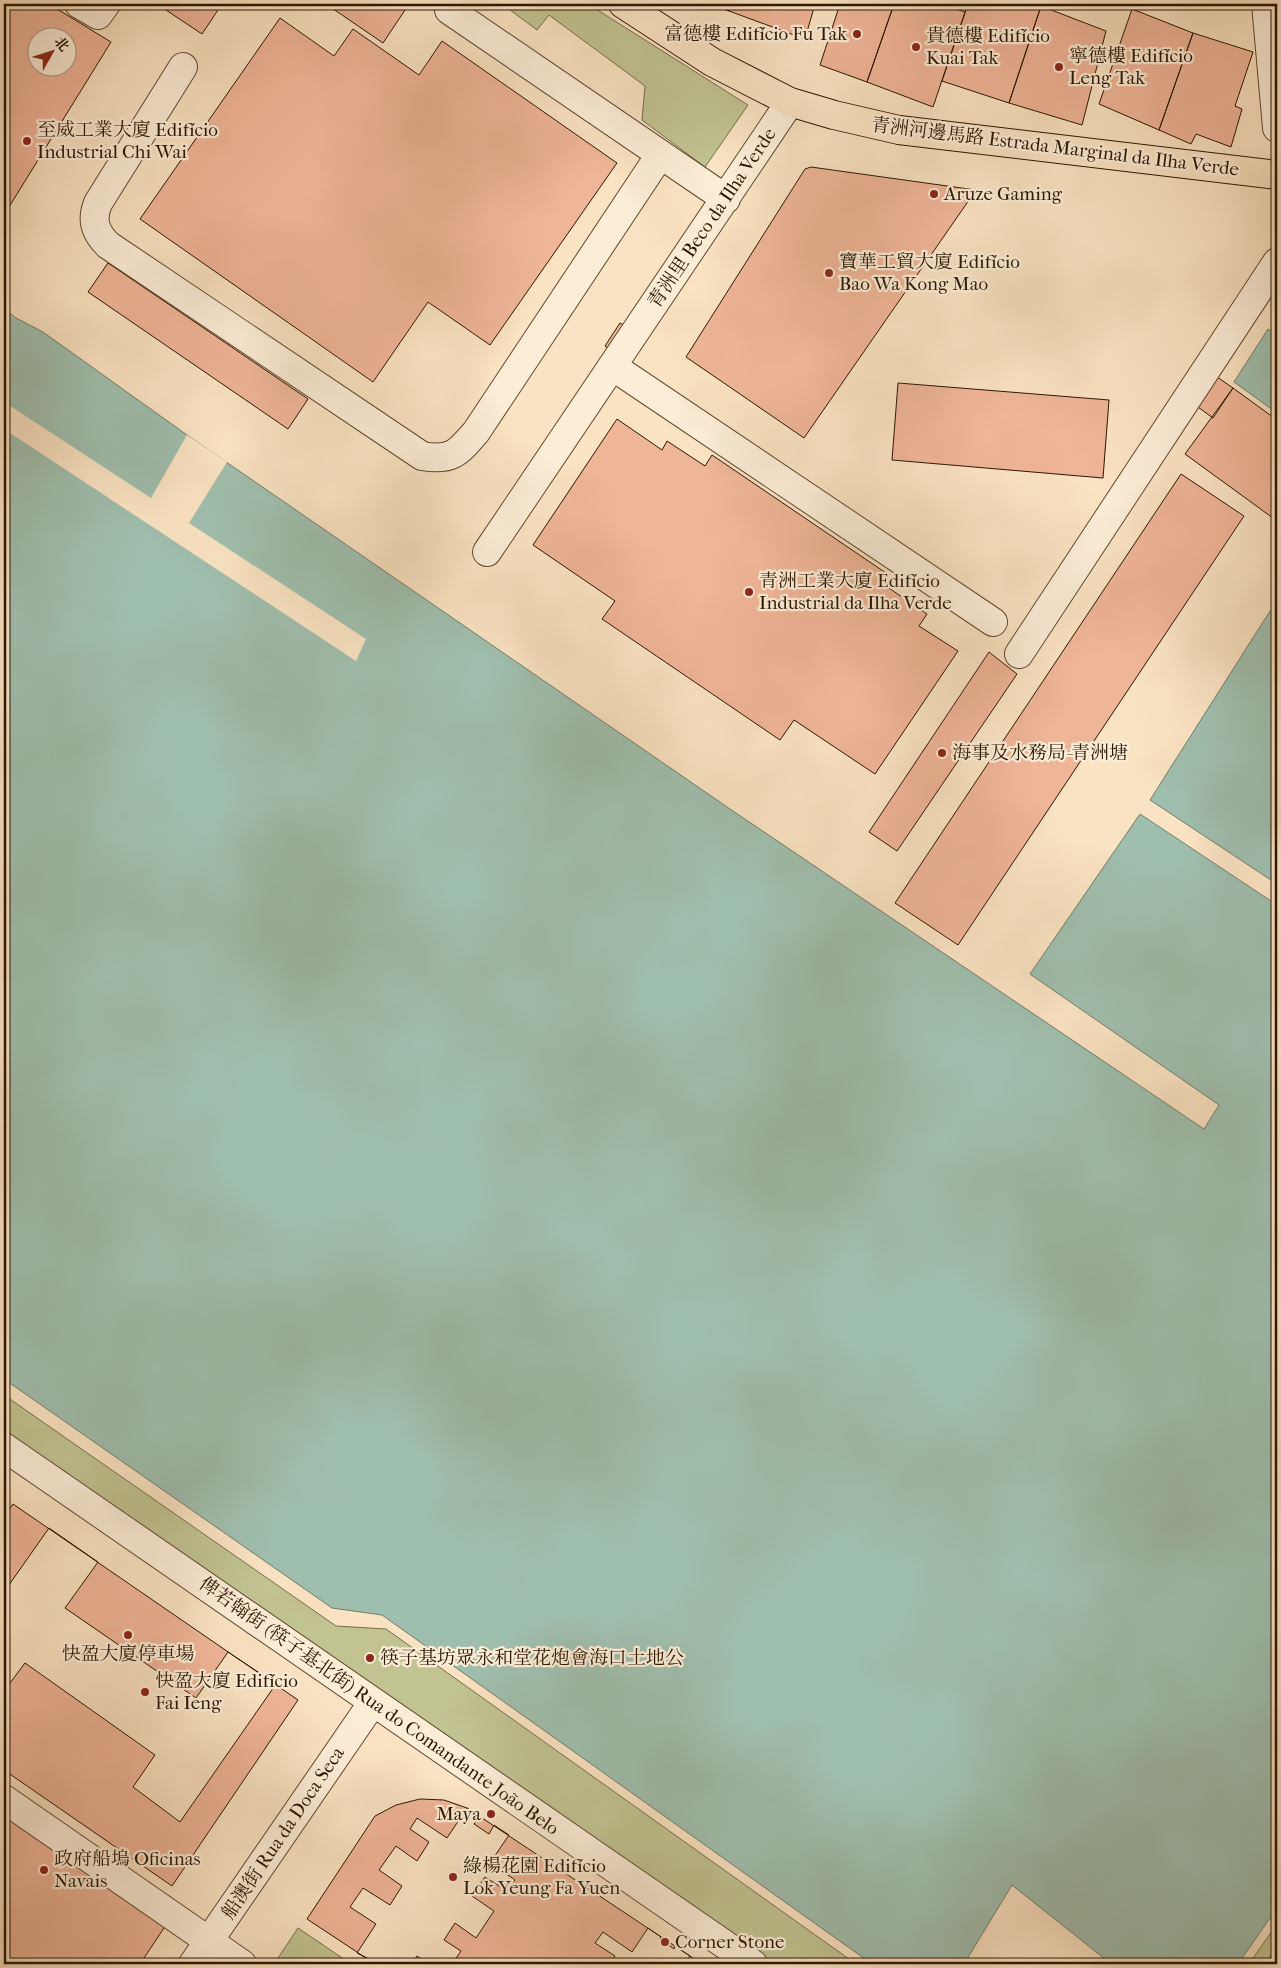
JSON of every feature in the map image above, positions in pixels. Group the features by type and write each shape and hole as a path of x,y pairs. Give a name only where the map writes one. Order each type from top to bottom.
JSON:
{"main road":[{"name":"青洲河邊馬路 Estrada Marginal da Ilha Verde","path":"623,4 712,62 790,102 834,116 899,130 1277,174"}],"street":[{"path":"1266,4 1277,128"},
{"path":"449,10 726,198"},
{"path":"183,67 98,203 94,213 94,224 98,235 108,245 422,456 448,457 463,448 476,432 660,155"},
{"name":"青洲里 Beco da Ilha Verde","path":"487,552 790,102"},
{"path":"1019,654 1277,262"},
{"path":"612,366 993,622"},
{"name":"俾若翰街 (筷子基北街) Rua do Comandante João Belo","path":"4,1447 754,1964"},
{"path":"4,1466 21,1465 36,1469"},
{"name":"船澳街 Rua da Doca Seca","path":"193,1964 373,1702"},
{"path":"4,1799 242,1964"}],"path":[{"path":"1267,1964 1277,1949"}],"green space":[{"path":"502,4 588,4 748,105 705,167 642,120 645,86 549,15 537,30"},
{"path":"4,1395 336,1626 386,1629 856,1964 770,1964 4,1432"},
{"path":"1277,1924 1277,1964 1249,1964"},
{"path":"298,1928 351,1964 274,1964"}],"shaded area":[{"path":"4,309 16,318 43,332 187,435 730,809 1204,1129 1219,1105 1030,974 1140,814 1277,905 1277,1908 1238,1964 1110,1964 1012,1885 964,1964 872,1964 382,1615 332,1608 4,1379"},
{"path":"1268,329 1277,335 1277,413 1234,382"},
{"path":"1277,600 1277,884 1150,800"}],"pier":[{"path":"4,402 151,498 187,435 227,462 189,523 366,639 356,661 4,429"}],"building":[{"name":"至威工業大廈 Edifício Industrial Chi Wai","path":"4,4 49,4 111,42 4,215"},
{"path":"157,4 222,4 202,34"},
{"path":"326,4 409,4 383,43"},
{"path":"707,4 731,4 729,11"},
{"path":"731,4 815,4 805,39 729,11"},
{"name":"富德樓 Edifício Fu Tak","path":"840,4 894,4 867,82 820,65"},
{"name":"貴德樓 Edifício Kuai Tak","path":"894,4 941,4 965,12 933,107 867,82"},
{"path":"968,4 1035,4 1041,6 1009,103 942,81"},
{"name":"寧德樓 Edifício Leng Tak","path":"1041,6 1106,31 1082,125 1009,103"},
{"path":"1132,9 1193,33 1159,130 1099,104"},
{"path":"280,18 334,56 353,29 419,75 442,41 617,163 490,345 428,302 373,382 140,219"},
{"path":"1193,33 1253,52 1235,106 1242,109 1231,147 1196,134 1191,144 1159,130"},
{"name":"寶華工貿大廈 Edifício Bao Wa Kong Mao","path":"811,167 976,190 804,438 686,357 805,169"},
{"path":"108,263 308,399 288,429 88,292"},
{"path":"620,323 634,331 618,355 605,346"},
{"path":"1210,372 1233,388 1213,418 1191,402"},
{"path":"898,383 1109,400 1103,478 892,460"},
{"path":"1233,388 1277,420 1277,521 1185,454"},
{"name":"青洲工業大廈 Edifício Industrial da Ilha Verde","path":"617,419 662,450 667,441 705,466 712,455 889,575 883,584 927,614 919,626 958,651 875,774 794,720 780,740 602,619 615,601 533,545"},
{"path":"1181,474 1244,516 958,945 895,903"},
{"name":"海事及水務局-青洲塘","path":"989,652 1017,674 897,851 869,832"},
{"name":"快盈大廈 Edifício Fai Ieng","path":"13,1504 298,1700 172,1886 4,1770 4,1517"},
{"path":"49,1528 98,1562 65,1608 196,1698 228,1652 276,1684 180,1822 133,1787 155,1755 25,1663 4,1691 4,1592"},
{"name":"綠楊花園 Edifício Lok Yeung Fa Yuen","path":"420,1799 444,1800 467,1808 702,1964 375,1964 307,1919 375,1816 396,1805"},
{"path":"467,1808 480,1816 474,1824 489,1834 494,1825 509,1835 490,1863 515,1880 507,1891 485,1877 472,1896 494,1911 476,1938 455,1923 444,1940 461,1951 452,1964 429,1964 417,1956 411,1964 379,1964 357,1953 376,1924 350,1907 363,1888 390,1905 402,1886 379,1870 396,1846 417,1861 429,1842 410,1829 417,1818 447,1838"},
{"name":"政府船塢 Oficinas Navais","path":"4,1815 166,1925 140,1964 4,1964"},
{"path":"648,1928 674,1949 675,1946 690,1956 684,1964 609,1964 615,1956 595,1943 603,1932 632,1952"}],"place":[{"name":"富德樓 Edifício Fu Tak","path":"857,34"},
{"name":"貴德樓 Edifício Kuai Tak","path":"916,47"},
{"name":"寧德樓 Edifício Leng Tak","path":"1059,67"},
{"name":"至威工業大廈 Edifício Industrial Chi Wai","path":"27,141"},
{"name":"Aruze Gaming","path":"934,194"},
{"name":"寶華工貿大廈 Edifício Bao Wa Kong Mao","path":"829,273"},
{"name":"青洲工業大廈 Edifício Industrial da Ilha Verde","path":"749,592"},
{"name":"海事及水務局-青洲塘","path":"942,753"},
{"name":"快盈大廈停車場","path":"128,1635"},
{"name":"筷子基坊眾永和堂花炮會海口土地公","path":"370,1658"},
{"name":"快盈大廈 Edifício Fai Ieng","path":"145,1692"},
{"name":"Maya","path":"491,1814"},
{"name":"政府船塢 Oficinas Navais","path":"44,1870"},
{"name":"綠楊花園 Edifício Lok Yeung Fa Yuen","path":"453,1877"},
{"name":"Corner Stone","path":"665,1942"}]}
